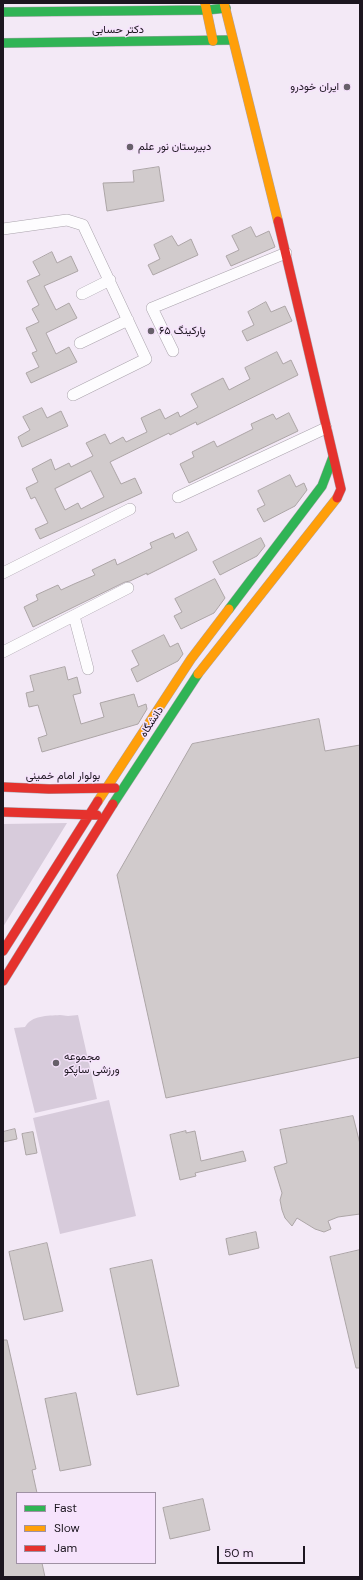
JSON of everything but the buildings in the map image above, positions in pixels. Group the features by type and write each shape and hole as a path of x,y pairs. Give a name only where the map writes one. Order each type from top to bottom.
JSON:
{"street":[{"name":"دکتر حسابی","path":"3,12 206,7 225,5"},
{"path":"225,5 232,40 286,253 333,457"},
{"path":"206,7 213,41"},
{"name":"دکتر حسابی","path":"3,42 232,40"},
{"path":"3,229 68,220 83,225 146,359 73,395"},
{"path":"173,351 152,308 286,253"},
{"path":"82,294 110,280"},
{"path":"80,343 128,320"},
{"path":"178,497 326,428"},
{"name":"دانشگاه","path":"3,981 123,788 206,661 337,498 341,490 333,457"},
{"name":"دانشگاه","path":"3,952 88,814 108,787 191,659 322,486 333,457"},
{"path":"3,573 130,509"},
{"path":"3,652 128,588"},
{"path":"74,616 88,669"},
{"name":"بولوار امام خمینی","path":"3,787 49,789 108,787 123,788"},
{"path":"3,812 88,814 106,816"}],"shaded area":[{"path":"67,823 3,927 3,824"},
{"name":"مجموعه ورزشی ساپکو","path":"60,1015 78,1015 97,1099 35,1113 14,1028 25,1027 36,1018"},
{"path":"109,1100 136,1216 60,1234 33,1118"}],"traffic: fast":[{"path":"3,12 207,10 226,8"},
{"path":"3,43 232,40"},
{"path":"229,609 322,486 333,457"},
{"path":"113,804 198,674"}],"traffic: slow":[{"path":"205,3 213,41"},
{"path":"224,3 278,221"},
{"path":"198,674 337,498"},
{"path":"98,801 191,659 229,609"}],"traffic: jam":[{"path":"278,221 341,489 337,498"},
{"path":"3,787 49,789 115,788"},
{"path":"3,951 98,801"},
{"path":"3,981 113,804"},
{"path":"3,812 97,815"}],"place":[{"name":"ایران خودرو","path":"347,87"},
{"name":"دبیرستان نور علم","path":"130,147"},
{"name":"پارکینگ ۶۵","path":"151,331"},
{"name":"مجموعه ورزشی ساپکو","path":"56,1063"}]}
